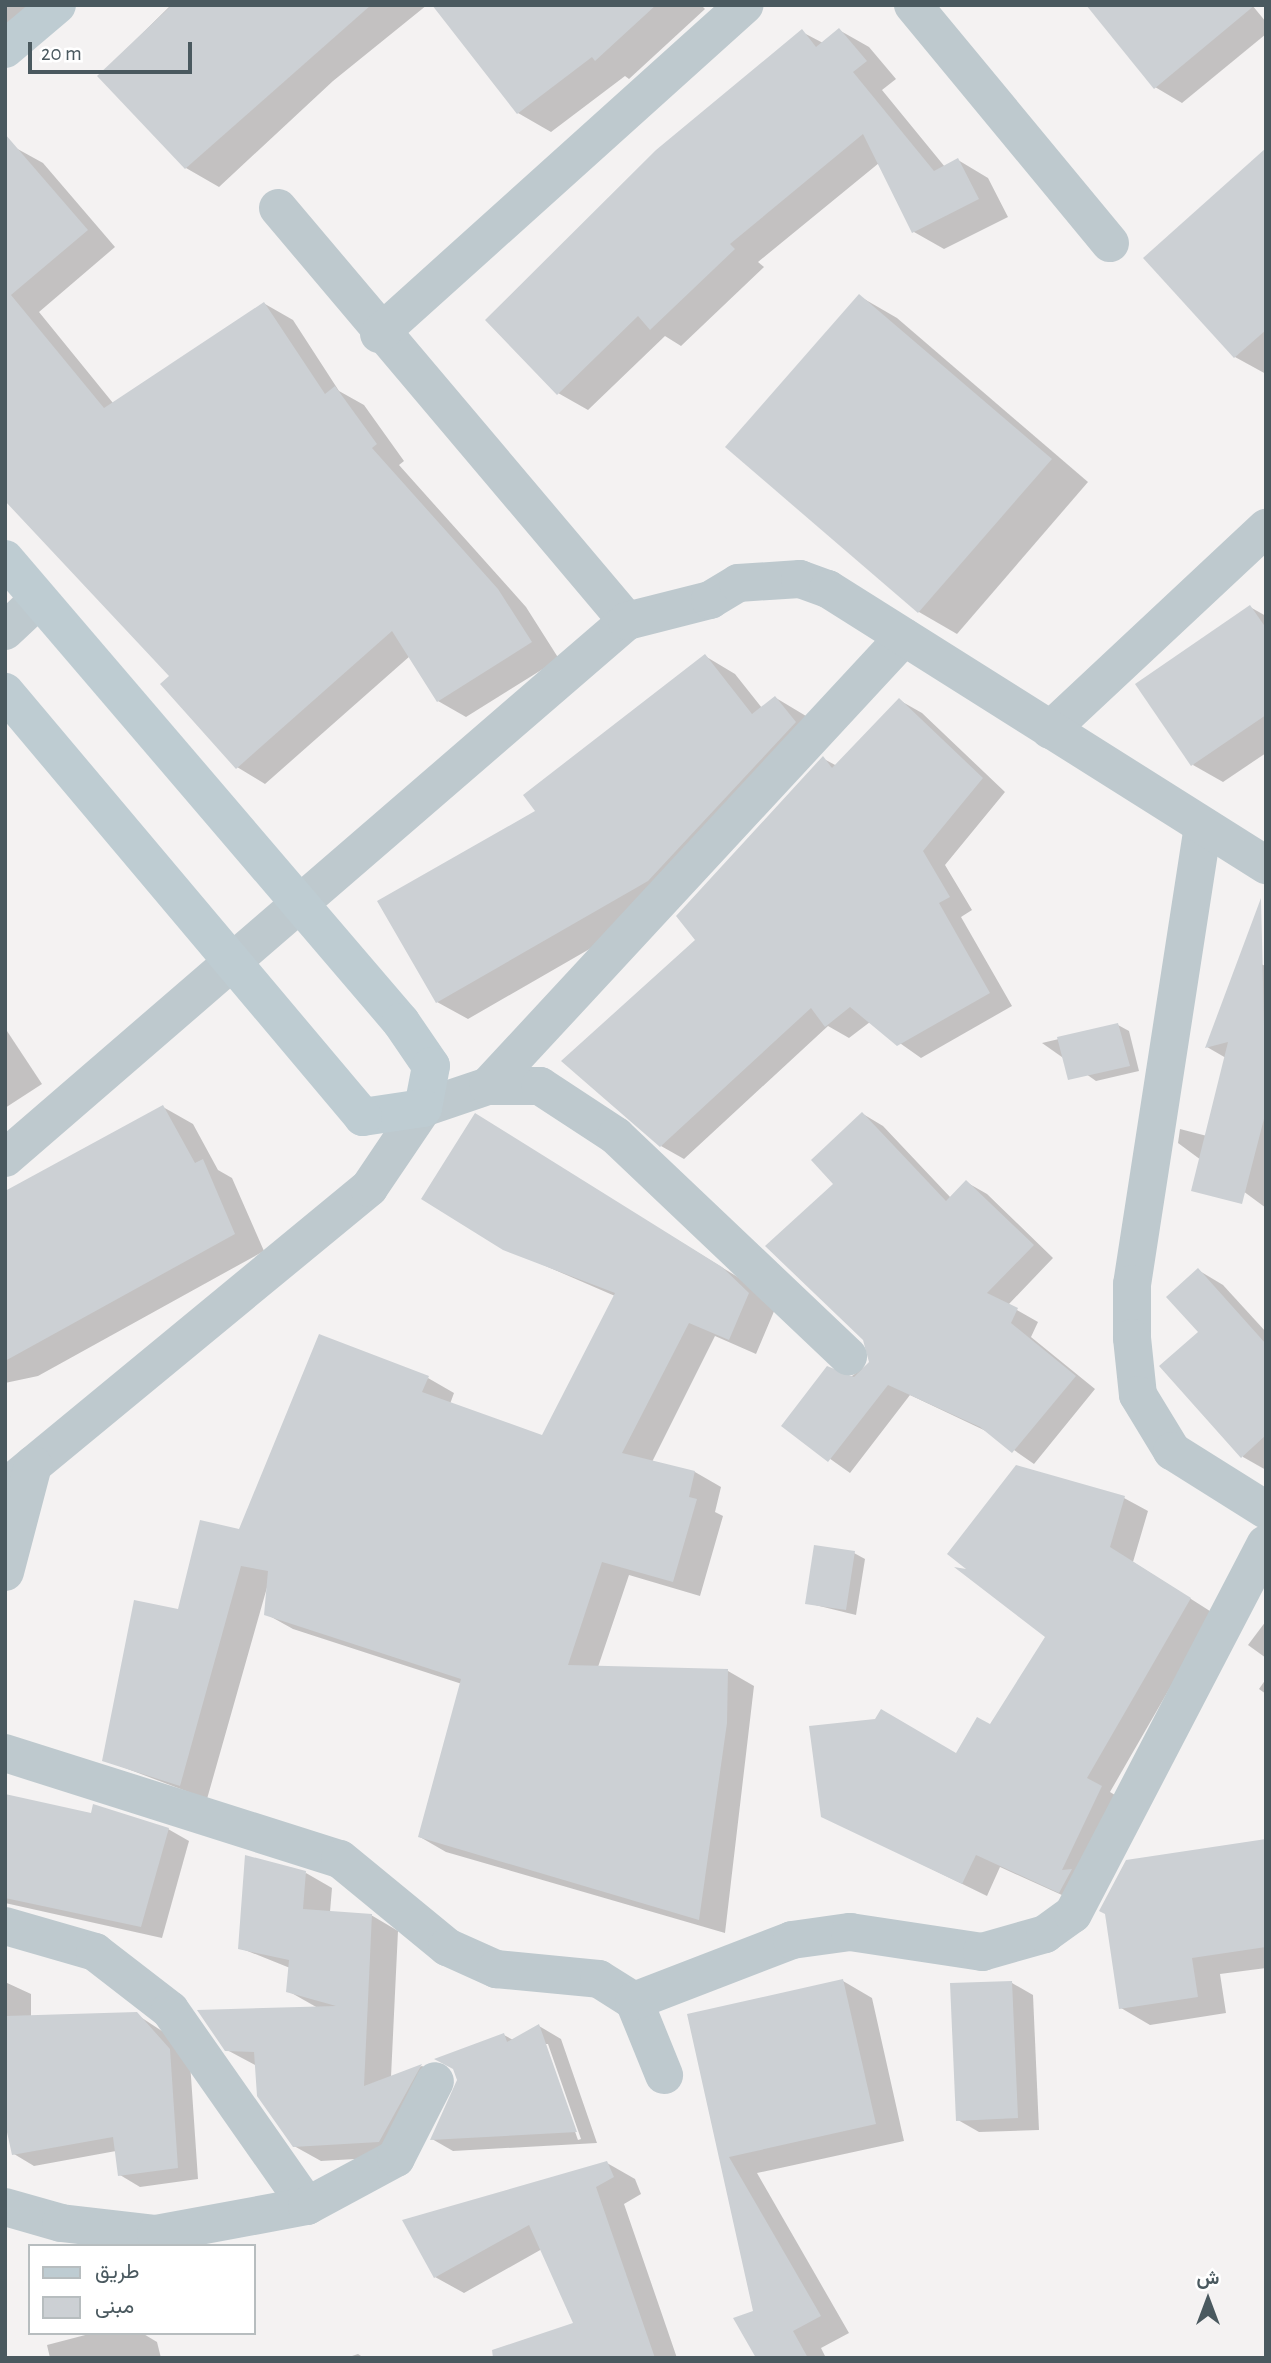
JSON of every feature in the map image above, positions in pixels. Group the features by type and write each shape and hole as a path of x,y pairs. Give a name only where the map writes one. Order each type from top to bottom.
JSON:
{"street":[{"path":"5,49 57,5"},
{"path":"379,334 745,5"},
{"path":"913,5 1110,243"},
{"path":"278,208 379,334 627,621"},
{"path":"1050,730 1266,528"},
{"path":"5,559 304,902 431,1066 423,1108 369,1188 19,1477 5,1572"},
{"path":"5,1158 627,621 710,600 738,583 800,579 904,637 1266,865"},
{"path":"5,631 38,600"},
{"path":"488,1087 904,637"},
{"path":"5,692 236,961 363,1117 423,1108 488,1087 540,1087 616,1136 848,1356"},
{"path":"1203,826 1132,1284 1132,1338 1138,1395 1171,1451 1266,1510"},
{"path":"634,2001 792,1940 850,1932 982,1952 1045,1934 1073,1914 1266,1544"},
{"path":"5,1753 340,1859 447,1947 496,1969 599,1979 634,2001 664,2075"},
{"path":"5,1926 95,1952 170,2010 307,2206"},
{"path":"5,2207 61,2222 156,2234 307,2206 396,2158 435,2081"}],"building":[{"path":"172,5 371,5 185,169 97,76"},
{"path":"432,5 656,5 595,61 592,57 517,114"},
{"path":"1086,5 1255,5 1154,89"},
{"path":"839,28 867,61 853,72 934,171 958,158 979,199 912,233 863,134 730,244 735,249 650,330 638,316 557,395 485,320 656,150 802,29 816,47"},
{"path":"5,134 88,230 11,295 104,408 264,302 325,394 335,386 377,444 372,448 498,589 532,642 437,702 392,631 236,769 160,684 169,676 5,501"},
{"path":"1266,148 1266,330 1234,358 1143,258"},
{"path":"859,294 1052,459 918,613 725,447"},
{"path":"1250,605 1266,628 1266,715 1191,766 1135,684"},
{"path":"705,654 752,714 775,696 796,722 648,881 436,1003 377,901 535,811 523,795"},
{"path":"899,698 983,778 923,851 950,897 939,903 990,993 897,1046 850,1007 825,1027 811,1008 660,1147 561,1061 695,940 676,916 823,756 832,768"},
{"path":"1261,898 1266,1111 1242,1204 1191,1191 1228,1042 1205,1048"},
{"path":"1118,1023 1130,1066 1068,1080 1057,1037"},
{"path":"163,1105 195,1163 203,1159 235,1234 5,1361 5,1191"},
{"path":"862,1112 946,1201 966,1180 1034,1245 987,1293 1018,1308 1011,1323 1076,1376 1012,1453 980,1427 888,1385 828,1462 781,1426 827,1366 854,1377 869,1362 863,1340 765,1246 833,1184 811,1160"},
{"path":"475,1113 722,1267 749,1293 729,1340 689,1323 622,1453 695,1471 689,1497 697,1499 673,1582 602,1562 568,1665 728,1669 727,1723 699,1920 418,1837 461,1679 264,1615 268,1571 241,1566 180,1786 102,1761 134,1600 178,1609 200,1520 239,1529 319,1334 429,1376 422,1392 542,1435 615,1293 503,1250 421,1199"},
{"path":"1198,1268 1266,1344 1266,1435 1241,1458 1159,1366 1198,1332 1166,1297"},
{"path":"1016,1465 1125,1496 1110,1547 1191,1598 1087,1778 1102,1786 1062,1870 1072,1869 1059,1893 976,1855 962,1884 821,1817 809,1726 875,1719 881,1709 956,1753 977,1717 990,1724 1045,1637 954,1567 966,1569 947,1554"},
{"path":"814,1545 855,1551 846,1610 805,1604"},
{"path":"5,1794 91,1813 93,1804 169,1828 141,1927 5,1898"},
{"path":"1266,1839 1266,1947 1192,1958 1198,1997 1119,2009 1105,1914 1099,1911 1126,1860"},
{"path":"245,1855 306,1871 303,1909 372,1914 364,2086 422,2064 379,2142 293,2147 257,2096 254,2052 225,2051 197,2010 336,2006 286,1992 289,1960 238,1949"},
{"path":"843,1979 876,2124 729,2157 821,2316 793,2331 808,2358 756,2358 733,2318 753,2311 687,2014"},
{"path":"1012,1981 1018,2118 956,2121 950,1983"},
{"path":"137,2012 170,2049 178,2168 118,2176 113,2137 12,2155 5,2123 5,2016"},
{"path":"539,2024 577,2132 430,2140 457,2080 453,2069 434,2059 504,2033 507,2042"},
{"path":"607,2161 614,2177 596,2187 655,2358 493,2358 492,2350 573,2323 529,2225 434,2278 402,2220"}]}
